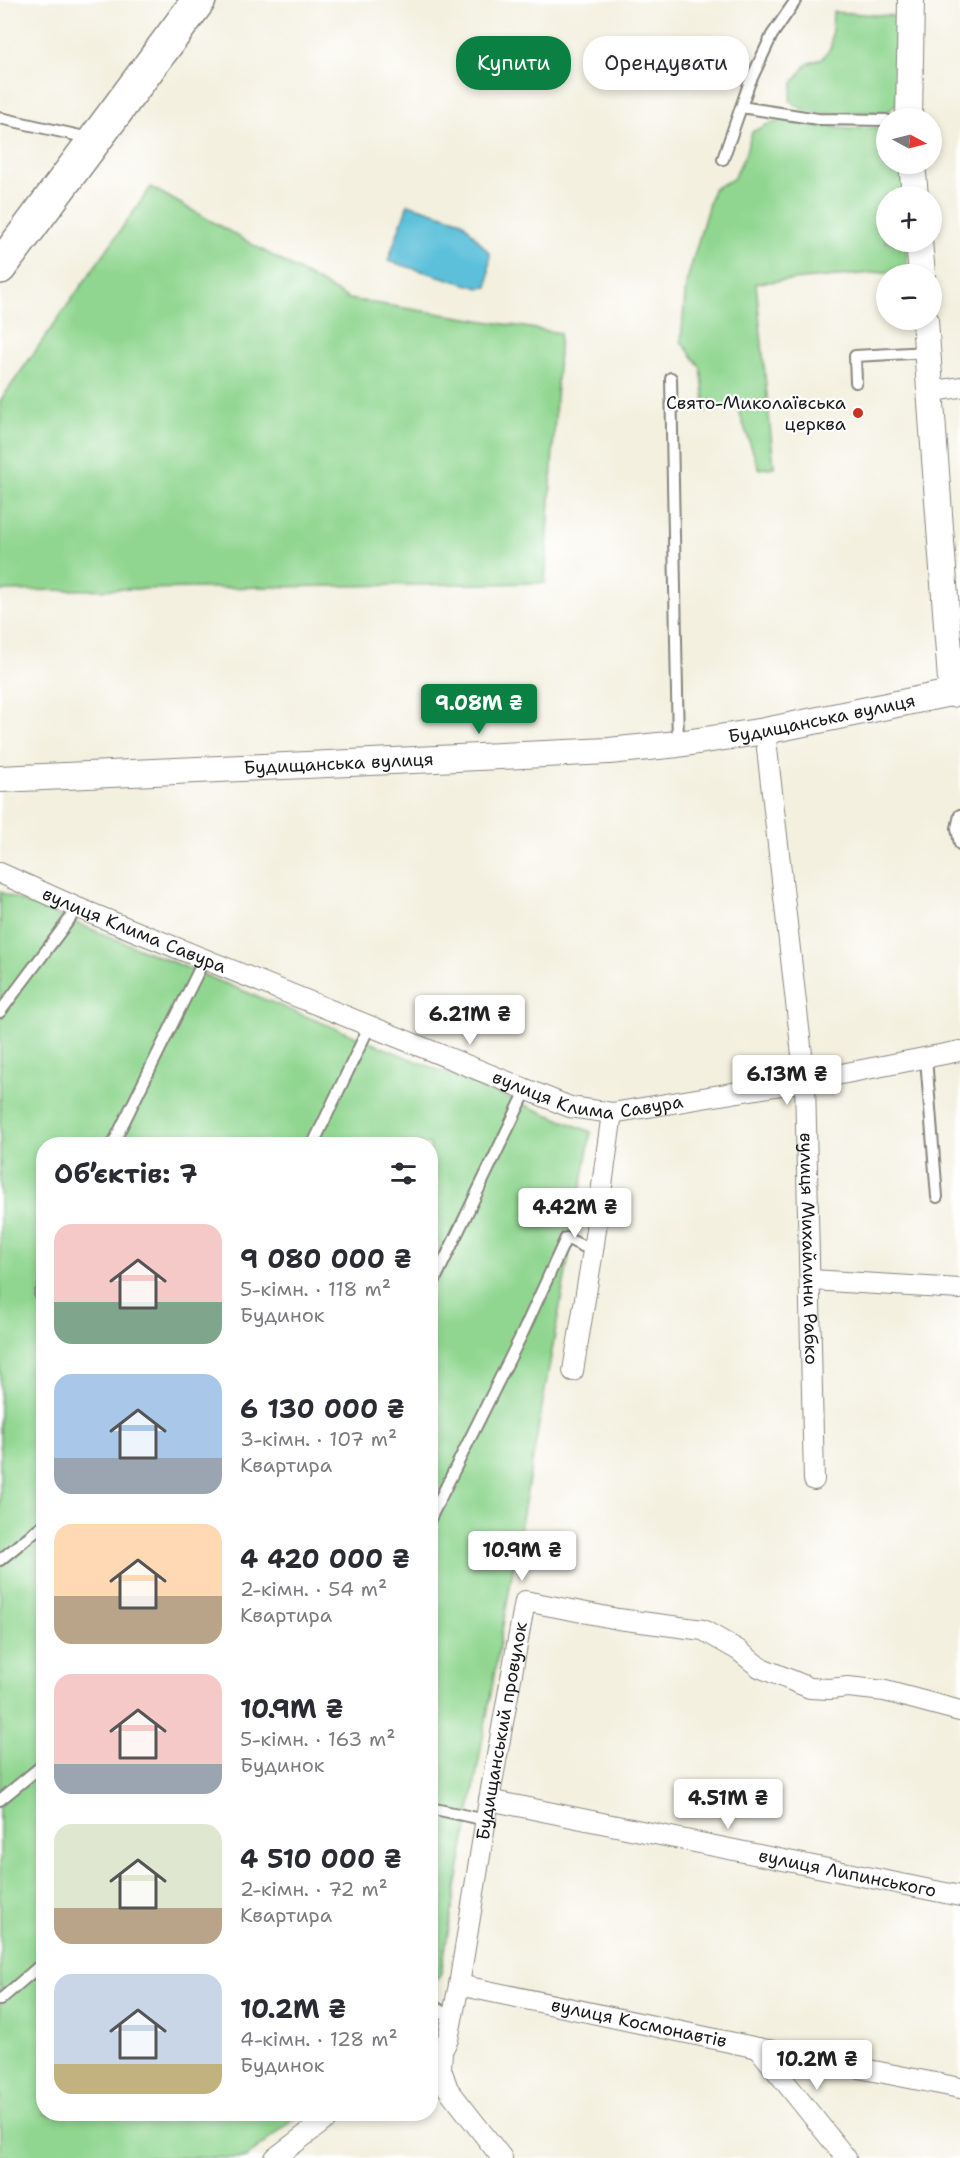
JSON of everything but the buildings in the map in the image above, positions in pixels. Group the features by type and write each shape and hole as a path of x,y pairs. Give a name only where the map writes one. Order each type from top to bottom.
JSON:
{"highway":[{"path":"0,267 200,0"}],"street":[{"path":"909,108 911,0"},
{"path":"926,330 956,692"},
{"path":"930,392 960,387"},
{"name":"Будищанська вулиця","path":"0,779 597,752 678,744 765,731 956,692"},
{"name":"вулиця Михайлини Рабко","path":"765,731 805,1081 814,1480"},
{"name":"вулиця Клима Савура","path":"0,873 78,908 570,1107 612,1113 805,1081 960,1051"},
{"path":"573,1371 593,1251 612,1113"},
{"path":"811,1280 960,1289"},
{"name":"Будищанський провулок","path":"438,2049 448,2039 459,1985 525,1601 642,1623 703,1630 738,1650 759,1667 810,1688 848,1687 885,1691 960,1711"},
{"name":"вулиця Липинського","path":"489,1800 960,1896"},
{"name":"вулиця Космонавтів","path":"459,1985 960,2088"},
{"path":"758,2048 846,2158"},
{"path":"438,2058 448,2089 502,2158"},
{"path":"275,2158 324,2121"}],"lane":[{"path":"723,159 749,84 772,35 796,0"},
{"path":"741,107 818,119 876,120"},
{"path":"0,118 95,139"},
{"path":"856,382 855,356 928,352"},
{"path":"671,378 678,744"},
{"path":"960,815 957,828 960,844"},
{"path":"0,1012 78,908"},
{"path":"116,1137 205,958"},
{"path":"316,1137 370,1025"},
{"path":"926,1058 937,1197"},
{"path":"438,1273 527,1089"},
{"path":"438,1503 523,1332 566,1238 593,1251"},
{"path":"0,1560 36,1531"},
{"path":"0,1800 36,1771"},
{"path":"438,1810 486,1820"},
{"path":"0,2000 36,1969"},
{"path":"438,2009 452,2019"}],"green space":[{"path":"833,12 896,16 897,103 892,108 876,108 876,112 829,114 805,111 790,101 793,83 807,64 823,58 831,47"},
{"path":"782,121 849,129 876,128 876,174 904,174 904,186 876,186 876,252 907,252 908,264 876,264 876,273 756,283 774,467 759,469 737,406 706,410 701,368 681,341 686,284 713,189 733,179 745,155 752,132 768,124"},
{"path":"151,187 349,299 560,333 545,583 0,591 0,401"},
{"path":"0,892 591,1132 441,1973 438,1977 438,1137 36,1137 36,2121 291,2121 246,2158 0,2158"}],"water":[{"path":"408,204 462,221 490,254 488,287 479,288 388,261"}],"place":[{"name":"Свято-Миколаївська церква","path":"858,413"}]}
